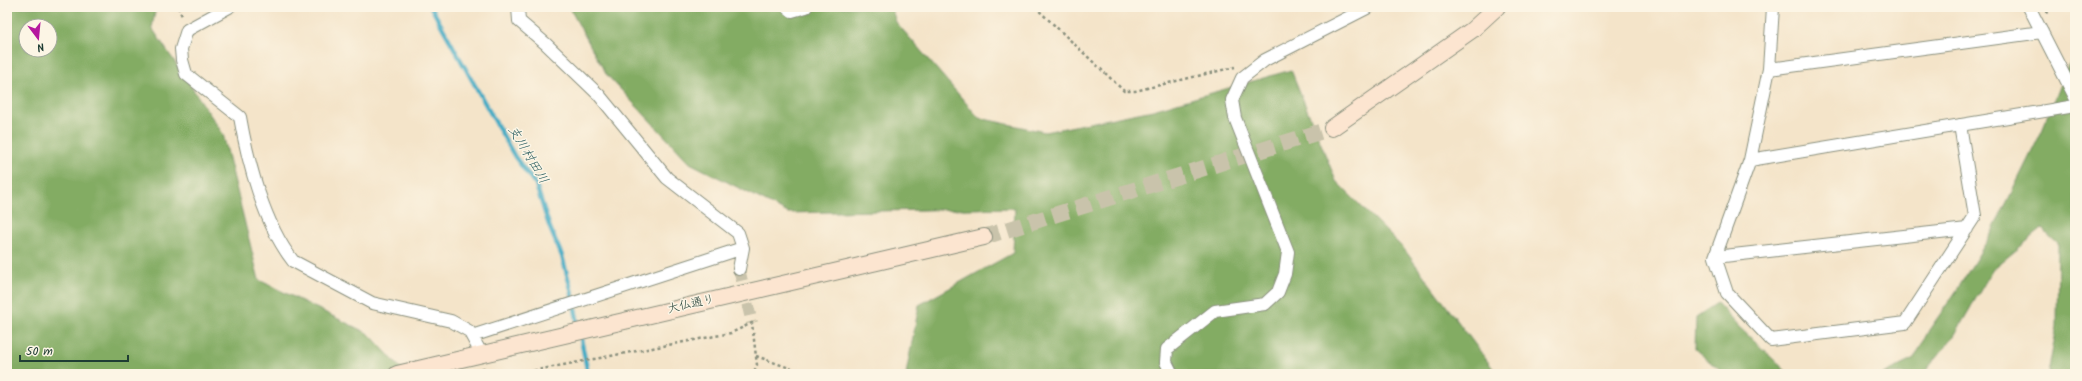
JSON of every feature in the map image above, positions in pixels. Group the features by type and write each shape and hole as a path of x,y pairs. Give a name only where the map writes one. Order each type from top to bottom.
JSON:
{"street":[{"path":"229,7 187,30 181,49 182,60 186,74 240,117 246,155 270,221 284,250 293,261 372,304 451,321 469,331 481,353"},
{"path":"518,7 519,21 546,44 598,94 667,178 738,234 743,248 739,270"},
{"path":"787,7 792,11 806,7"},
{"path":"1172,374 1166,362 1167,349 1215,311 1264,304 1278,292 1284,274 1288,252 1235,118 1232,100 1242,78 1265,60 1369,7"},
{"path":"1332,128 1472,30 1497,7"},
{"path":"1773,7 1769,69 1750,160 1715,257 1728,293 1771,340 1905,323 1975,216 1960,125"},
{"path":"2029,7 2075,97"},
{"path":"1769,69 2042,32"},
{"path":"1750,160 2075,106"},
{"path":"1715,257 1967,229"},
{"name":"大仏通り","path":"397,374 481,353 984,237"},
{"path":"472,336 743,248"}],"path":[{"path":"1035,7 1124,91 1135,91 1265,60"},
{"path":"516,374 731,332 752,323 757,365 753,374"},
{"path":"756,356 806,374"}],"green space":[{"path":"7,7 156,7 152,28 223,134 259,280 369,334 406,374 7,374"},
{"path":"569,7 891,7 896,22 979,118 1045,132 1153,110 1291,70 1336,181 1404,249 1497,374 906,374 919,305 1013,253 1015,208 788,213 690,163 606,74"},
{"path":"2075,42 2075,374 2048,374 2057,326 2058,244 2042,229 1993,269 1954,336 1923,374 1883,374 1914,359 1929,330 1957,290 1990,236 2042,131 2073,55"},
{"path":"1717,303 1739,327 1789,374 1724,374 1695,349 1696,317"}],"waterway":[{"name":"支川村田川","path":"431,7 515,157 536,185 550,228 562,256 571,289 588,374"}],"tunnel":[{"path":"984,237 1332,128"},
{"path":"739,269 752,323"}]}
